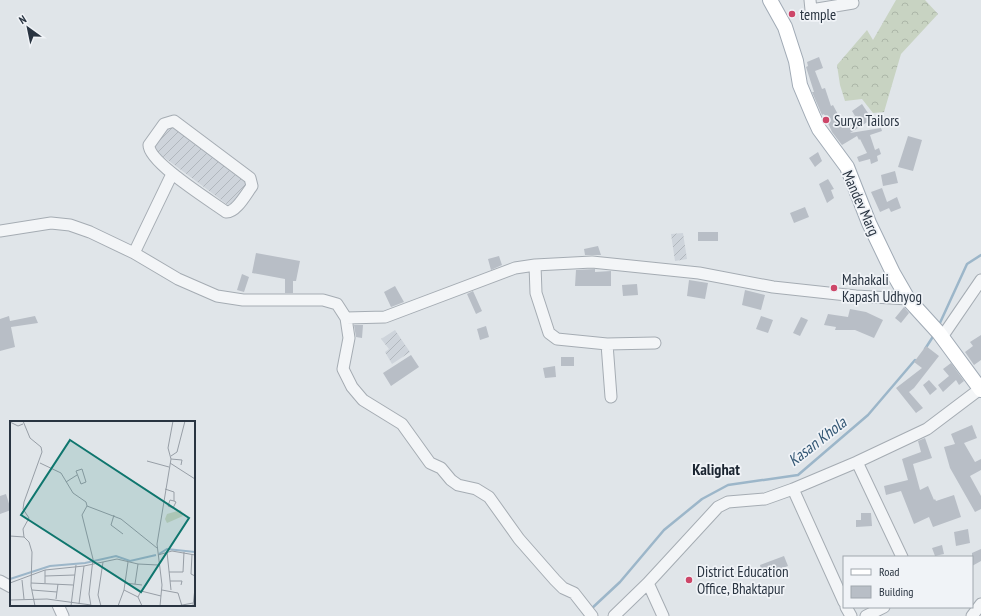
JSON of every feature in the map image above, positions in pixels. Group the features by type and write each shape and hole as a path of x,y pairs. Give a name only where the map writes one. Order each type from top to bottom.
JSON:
{"main road":[{"name":"Mandev Marg","path":"770,0 787,32 796,61 800,85 813,116 819,129 847,167 869,223 892,273 908,299 940,335 980,390"}],"street":[{"path":"810,0 811,10 853,3 852,0"},
{"path":"174,121 250,178 252,186 234,209 229,213 172,174 151,153 149,145 164,124 174,121"},
{"path":"134,253 172,174"},
{"path":"0,231 51,223 70,225 90,232 134,253 178,279 217,296 243,300 323,300 337,304 346,318 349,338 343,369 352,387 369,404 392,416 402,424 430,463 441,468 451,480 458,484 476,489 488,497 519,539 555,580 563,588 574,593 589,612"},
{"path":"346,318 385,317 515,268 535,265 592,262 699,273 773,287 856,296 908,299"},
{"path":"535,265 536,293 549,333 552,337 557,339 607,344 655,343"},
{"path":"940,335 981,280"},
{"path":"607,344 611,397"},
{"path":"614,616 648,583 718,508 728,502 765,498 793,489 857,462 927,429 980,390"},
{"path":"857,462 902,556"},
{"path":"793,489 843,600"},
{"path":"0,581 10,586"},
{"path":"648,583 663,616"},
{"path":"972,616 981,604"},
{"path":"58,606 63,616"},
{"path":"866,616 882,608"}],"shaded area":[{"path":"172,123 251,182 232,208 153,149"},
{"path":"683,233 687,259 675,261 671,234"},
{"path":"395,330 410,352 392,364 385,352 389,349 381,339"}],"green space":[{"path":"896,0 925,0 938,14 901,54 884,112 873,113 862,99 845,101 840,85 837,65 867,30 873,40"}],"building":[{"path":"819,57 823,68 815,71 822,89 825,88 831,106 833,105 843,124 855,116 852,111 862,104 872,119 850,133 881,128 882,131 870,135 875,150 879,148 881,154 877,156 878,161 871,164 870,159 859,162 857,157 867,153 860,139 859,140 857,136 842,145 832,132 824,114 822,115 812,92 814,92 806,67 808,66 807,62"},
{"path":"908,136 922,140 913,171 898,167"},
{"path":"818,152 822,161 815,167 809,158"},
{"path":"895,171 898,183 883,186 881,175"},
{"path":"828,179 834,189 831,190 834,198 827,203 819,184"},
{"path":"882,188 887,202 897,197 901,208 891,212 889,208 880,212 871,192"},
{"path":"805,207 809,217 794,223 790,213"},
{"path":"698,232 718,232 718,241 698,241"},
{"path":"598,246 601,255 585,255 584,249"},
{"path":"256,253 300,261 296,281 293,281 293,293 285,293 285,279 252,273"},
{"path":"499,256 502,265 491,270 488,259"},
{"path":"595,269 595,272 611,271 611,286 575,286 576,270"},
{"path":"242,274 249,277 244,292 237,290"},
{"path":"689,280 708,283 705,299 687,296"},
{"path":"637,284 638,295 623,296 622,285"},
{"path":"395,286 404,302 391,307 384,292"},
{"path":"745,290 765,295 761,310 742,305"},
{"path":"473,291 482,311 476,314 467,294"},
{"path":"904,307 909,313 901,323 895,318"},
{"path":"850,309 866,312 883,320 874,338 855,330 835,330 836,327 824,325 828,314 848,317"},
{"path":"9,316 10,321 35,316 38,323 11,327 15,347 0,351 0,319"},
{"path":"761,316 773,320 768,333 756,329"},
{"path":"801,317 808,320 800,336 793,333"},
{"path":"354,325 363,325 362,338 356,337"},
{"path":"486,326 489,337 480,340 477,329"},
{"path":"981,335 981,360 974,365 965,352 973,346 970,342"},
{"path":"926,346 939,356 914,388 909,392 923,408 916,413 896,388 922,368 914,362"},
{"path":"411,355 419,367 391,386 383,373"},
{"path":"561,357 574,357 574,366 561,366"},
{"path":"951,363 964,381 959,385 956,380 943,392 938,385 949,376 943,369"},
{"path":"555,366 556,377 545,378 543,368"},
{"path":"929,380 937,389 930,395 923,385"},
{"path":"972,425 977,438 964,443 975,462 981,459 981,470 970,476 981,496 981,509 975,512 950,468 944,447 955,444 951,434"},
{"path":"925,438 932,458 913,464 920,490 928,486 934,500 935,499 936,501 954,495 961,517 933,527 929,517 914,524 901,491 886,495 884,486 908,480 902,459 921,452 918,441"},
{"path":"6,494 10,510 0,514 0,496"},
{"path":"861,513 871,513 872,526 856,527 856,520 861,520"},
{"path":"968,529 970,543 956,546 954,532"},
{"path":"942,545 944,554 935,556 932,548"},
{"path":"981,549 981,561 973,565 973,556 972,553"},
{"path":"784,556 788,566 763,575 760,565"}],"waterway":[{"name":"Kasan Khola","path":"939,325 967,264 981,255"},
{"name":"Kasan Khola","path":"925,349 934,335"},
{"name":"Kasan Khola","path":"590,610 620,582 664,530 702,499 728,485 798,475 868,415 915,360"}],"place":[{"name":"temple","path":"792,14"},
{"name":"Surya Tailors","path":"826,120"},
{"name":"Mahakali Kapash Udhyog","path":"834,288"},
{"name":"District Education Office, Bhaktapur","path":"689,580"}],"district":[{"name":"Kalighat","path":"716,469"}]}
